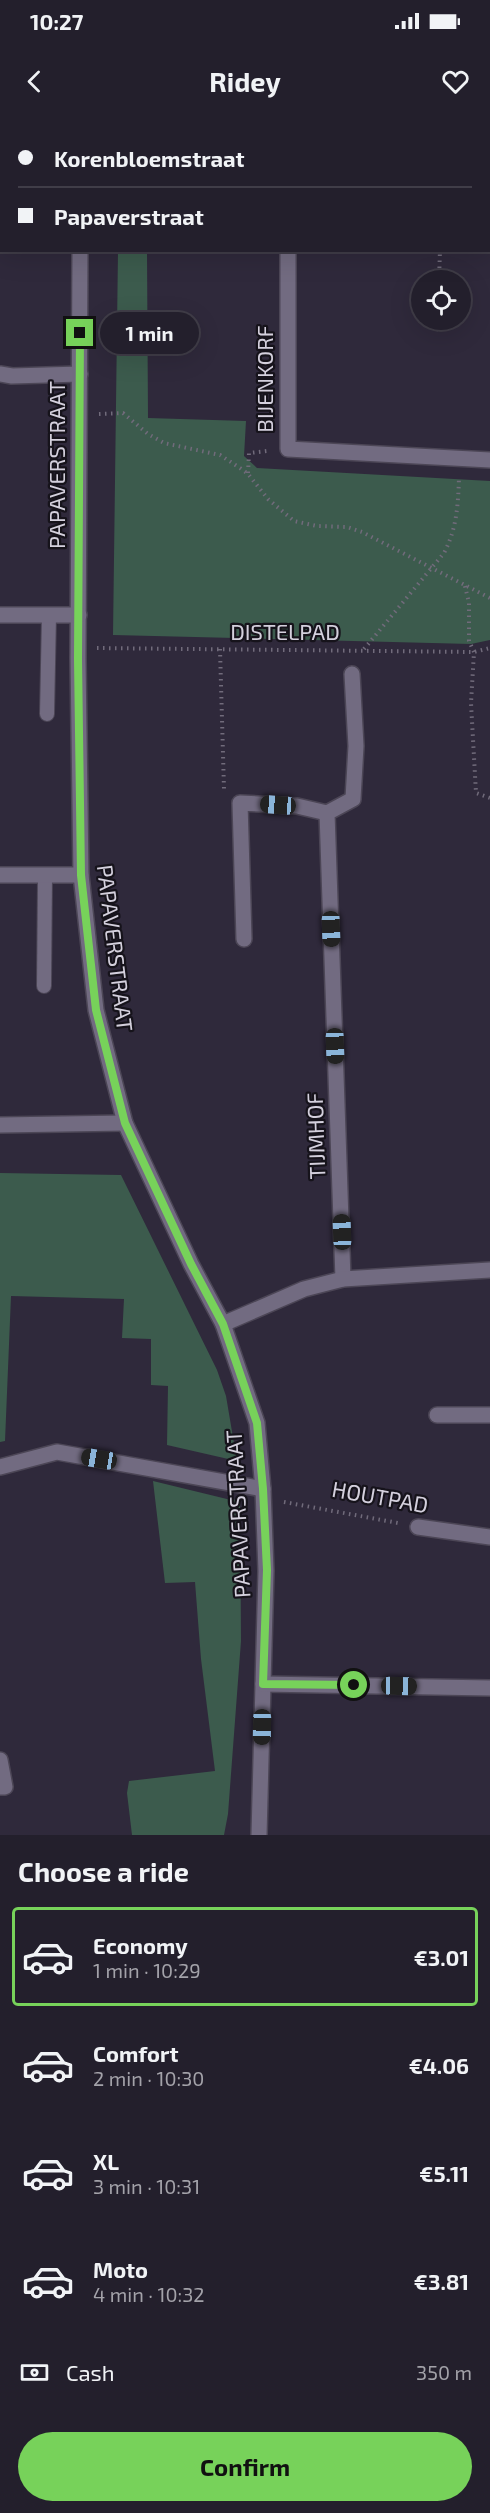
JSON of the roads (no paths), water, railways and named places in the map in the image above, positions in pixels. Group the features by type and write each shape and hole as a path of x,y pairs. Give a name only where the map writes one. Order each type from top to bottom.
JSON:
{"street":[{"name":"PAPAVERSTRAAT","path":"80,252 78,647 81,875 96,1010 125,1123 191,1264 223,1324 257,1423 267,1570 259,1835"},
{"name":"BIJENKORF","path":"288,252 288,449 490,460"},
{"path":"0,374 12,376 80,375"},
{"path":"0,615 79,615"},
{"path":"244,939 240,802 297,806 327,813 353,799 356,746 352,674"},
{"name":"TIJMHOF","path":"327,813 343,1279"},
{"path":"0,875 81,875"},
{"path":"0,1125 125,1123"},
{"path":"223,1324 304,1289 343,1279 490,1270"},
{"path":"437,1415 490,1415"},
{"path":"0,1467 57,1452 263,1493"},
{"name":"HOUTPAD","path":"418,1527 490,1537"},
{"path":"263,1684 490,1688"},
{"path":"0,1760 5,1787 0,1787"}],"lane":[{"path":"47,714 49,615"},
{"path":"44,986 45,875"}]}
